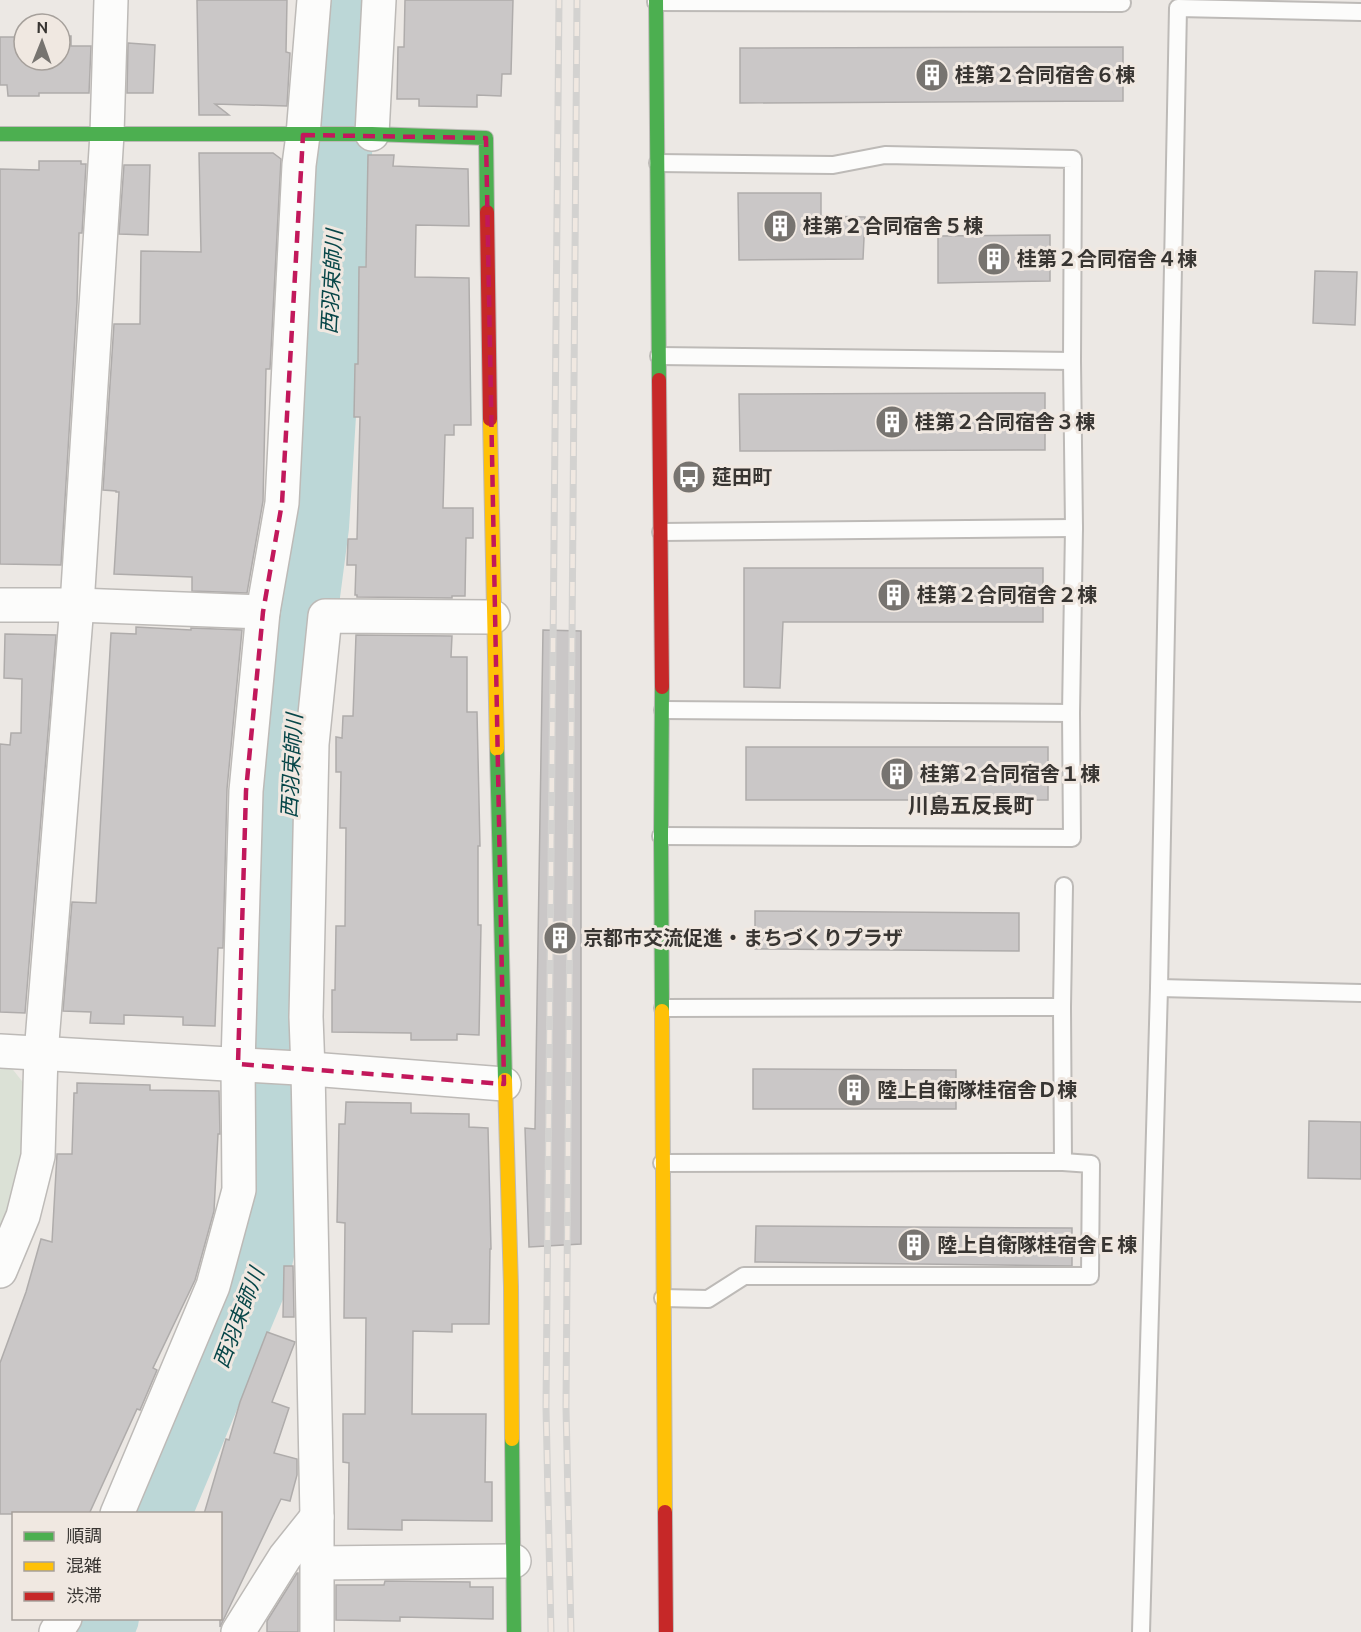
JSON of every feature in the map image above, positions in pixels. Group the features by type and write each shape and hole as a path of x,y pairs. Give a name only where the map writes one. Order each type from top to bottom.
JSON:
{"street":[{"path":"0,1271 23,1216 38,1156 40,1054 77,605 107,134 111,0"},
{"path":"118,1512 213,1286 239,1190 245,1065 246,791 263,612 282,503 299,165 314,0"},
{"path":"372,134 379,0"},
{"path":"656,1 663,710 662,1163 666,1632"},
{"path":"0,134 372,134 486,138 493,617 511,1287 514,1632"},
{"path":"0,605 77,605 263,612"},
{"path":"317,1632 317,1517 303,1069 312,744 325,616 493,617"},
{"path":"0,1051 245,1065 504,1084"},
{"path":"238,1632 285,1557 317,1517"},
{"path":"318,1563 514,1561"}],"lane":[{"path":"656,1 1122,3"},
{"path":"1141,1632 1159,988 1178,8 1361,12"},
{"path":"658,163 832,165 885,154 1073,159 1072,838 661,836"},
{"path":"659,356 1072,361"},
{"path":"661,532 1074,528"},
{"path":"663,710 1071,713"},
{"path":"1063,1162 1064,886"},
{"path":"1159,988 1361,993"},
{"path":"663,1008 1062,1007"},
{"path":"662,1163 1063,1162 1091,1164 1090,1276 744,1276 708,1299 663,1298"}],"highlighted area":[{"path":"303,135 486,138 504,1084 238,1064 246,791 263,612 282,503"}],"shaded area":[{"path":"0,1065 10,1066 29,1090 26,1156 0,1238"}],"building":[{"path":"197,0 287,0 286,52 290,53 287,106 215,104 229,115 199,115"},
{"path":"405,0 513,0 511,74 502,74 501,96 477,95 477,107 419,106 419,99 397,99 398,47 404,47"},
{"path":"0,37 12,37 12,72 72,72 72,46 91,46 89,93 39,93 39,96 8,96 7,85 0,85"},
{"path":"128,43 155,45 153,93 127,93"},
{"name":"桂第２合同宿舎６棟","path":"1123,47 1123,101 740,103 740,48"},
{"path":"199,153 273,153 281,159 270,369 266,369 263,501 247,593 192,591 192,577 114,574 119,492 103,490 114,324 140,324 141,251 201,252"},
{"path":"368,155 394,155 393,166 468,169 469,226 416,225 415,277 469,278 471,425 454,425 454,435 445,435 443,508 473,508 473,538 466,538 465,596 452,596 452,598 357,597 355,595 356,565 347,565 348,539 357,539 360,417 354,417 355,364 358,364 359,267 366,267"},
{"path":"39,161 81,161 81,164 86,164 82,233 79,233 61,565 0,564 0,169 39,170"},
{"path":"124,165 150,165 148,235 119,234"},
{"name":"桂第２合同宿舎５棟","path":"738,193 821,193 821,216 865,217 863,259 739,260"},
{"name":"桂第２合同宿舎４棟","path":"1050,235 1050,281 938,283 938,236"},
{"path":"1315,271 1357,272 1355,325 1313,323"},
{"name":"桂第２合同宿舎３棟","path":"1045,393 1045,450 740,451 739,394"},
{"name":"桂第２合同宿舎２棟","path":"744,568 1043,568 1043,622 783,622 780,688 744,687"},
{"path":"136,627 242,630 227,789 223,948 218,948 215,1026 183,1025 183,1017 124,1015 124,1024 90,1023 91,1012 63,1011 72,902 96,903 111,633 136,634"},
{"name":"京都市交流促進・まちづくりプラザ","path":"543,630 581,631 581,1244 529,1247 525,1128 535,1129"},
{"path":"5,634 56,635 25,1013 0,1012 0,744 10,745 11,733 21,733 22,679 4,678"},
{"path":"356,635 452,636 451,657 467,657 467,712 477,712 480,846 478,846 478,925 481,925 479,1035 457,1034 457,1040 411,1040 411,1033 332,1032 336,926 345,926 346,828 340,828 341,772 336,772 336,737 342,738 343,716 353,716"},
{"name":"桂第２合同宿舎１棟","path":"746,747 1048,747 1048,800 746,800"},
{"path":"755,911 1019,913 1019,951 755,949"},
{"name":"陸上自衛隊桂宿舎Ｄ棟","path":"753,1069 956,1070 956,1109 753,1109"},
{"path":"77,1083 150,1085 150,1090 219,1091 220,1134 218,1134 214,1211 195,1280 153,1368 157,1370 140,1410 137,1409 90,1512 0,1514 0,1363 26,1292 41,1239 52,1242 57,1154 72,1154 74,1093 77,1093"},
{"path":"346,1102 411,1103 411,1113 469,1114 469,1127 488,1128 491,1249 489,1324 452,1324 452,1332 413,1331 412,1414 486,1414 485,1482 492,1482 492,1521 402,1520 402,1530 348,1529 349,1463 343,1462 343,1414 365,1414 366,1318 344,1318 345,1223 337,1222 339,1124 345,1124"},
{"path":"1309,1121 1361,1122 1361,1179 1308,1178"},
{"name":"陸上自衛隊桂宿舎Ｅ棟","path":"756,1226 1072,1228 1072,1266 755,1262"},
{"path":"284,1266 293,1266 294,1317 283,1317"},
{"path":"267,1332 295,1342 272,1402 289,1408 274,1453 297,1459 297,1475 290,1501 281,1499 220,1627 220,1620 222,1620 222,1512 205,1512 226,1439 229,1440 240,1402"},
{"path":"297,1573 298,1632 267,1632 267,1621"},
{"path":"385,1581 470,1582 470,1587 493,1587 493,1619 400,1617 400,1621 336,1620 336,1585 384,1585"}],"waterway":[{"name":"西羽束師川","path":"161,1512 257,1281 269,1226 277,1150 292,725 318,527 340,176 348,0"},
{"name":"西羽束師川","path":"101,1632 107,1620"}],"railway":[{"path":"551,1632 546,1407 559,0"},
{"path":"571,1632 566,1407 577,0"}],"traffic: fast":[{"path":"656,0 659,380"},
{"path":"0,134 372,134 486,138 487,212"},
{"path":"662,687 662,1011"},
{"path":"497,749 505,1080"},
{"path":"512,1439 514,1632"}],"traffic: slow":[{"path":"490,419 497,749"},
{"path":"662,1011 665,1512"},
{"path":"505,1080 511,1287 512,1439"}],"traffic: jam":[{"path":"487,212 490,419"},
{"path":"659,380 662,687"},
{"path":"665,1512 666,1632"}],"place":[{"name":"桂第２合同宿舎６棟","path":"932,75"},
{"name":"桂第２合同宿舎５棟","path":"780,226"},
{"name":"桂第２合同宿舎４棟","path":"994,259"},
{"name":"桂第２合同宿舎３棟","path":"892,422"},
{"name":"莚田町","path":"689,477"},
{"name":"桂第２合同宿舎２棟","path":"894,595"},
{"name":"桂第２合同宿舎１棟","path":"897,774"},
{"name":"京都市交流促進・まちづくりプラザ","path":"560,938"},
{"name":"陸上自衛隊桂宿舎Ｄ棟","path":"854,1090"},
{"name":"陸上自衛隊桂宿舎Ｅ棟","path":"914,1245"}],"district":[{"name":"川島五反長町","path":"971,806"}]}
